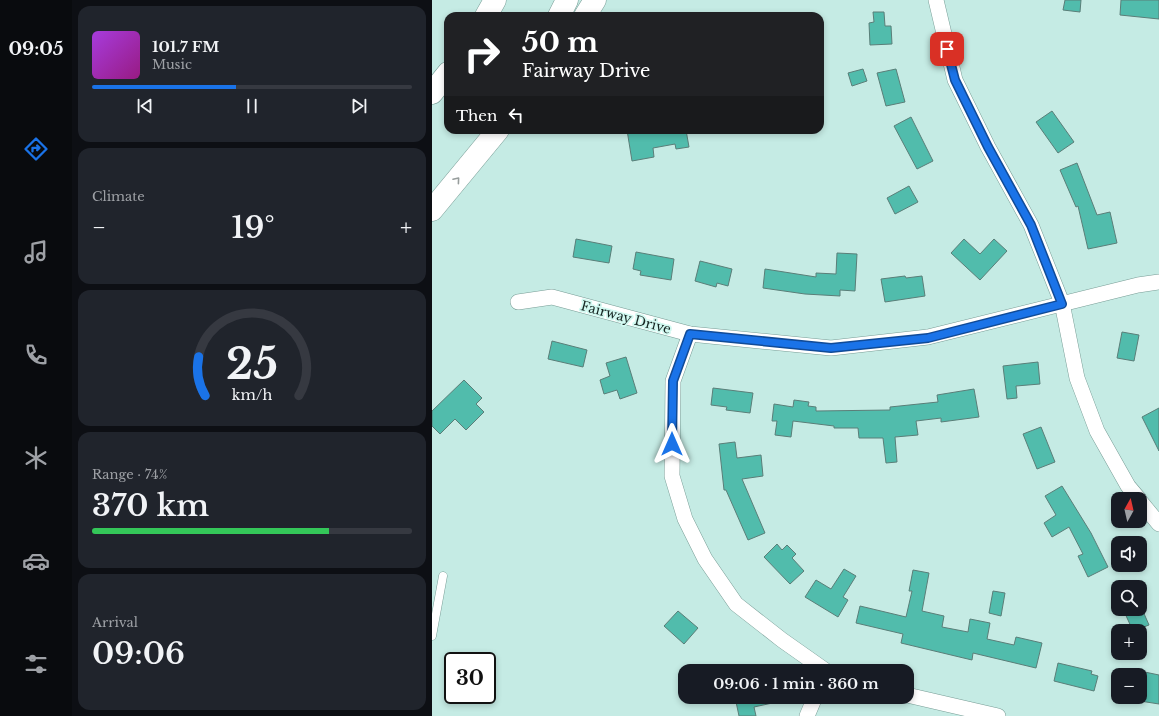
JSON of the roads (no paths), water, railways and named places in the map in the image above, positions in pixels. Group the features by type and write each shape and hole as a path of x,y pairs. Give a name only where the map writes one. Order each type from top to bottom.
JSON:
{"highway":[{"path":"488,12 495,0"},
{"path":"561,12 567,0"},
{"path":"588,12 595,0"},
{"path":"432,94 444,78"},
{"path":"432,210 495,134"}],"street":[{"path":"936,0 955,80 988,147 1031,225 1062,304 1077,378 1097,431 1133,492"},
{"name":"Fairway Drive","path":"518,302 552,297 690,334 831,348 928,338 1138,285 1159,282"},
{"path":"690,334 673,381 672,476 685,519 705,559 736,604 782,640 816,664"},
{"path":"1147,510 1159,524"},
{"path":"914,697 998,716"},
{"path":"806,716 812,704"}],"lane":[{"path":"432,636 444,576"}]}
